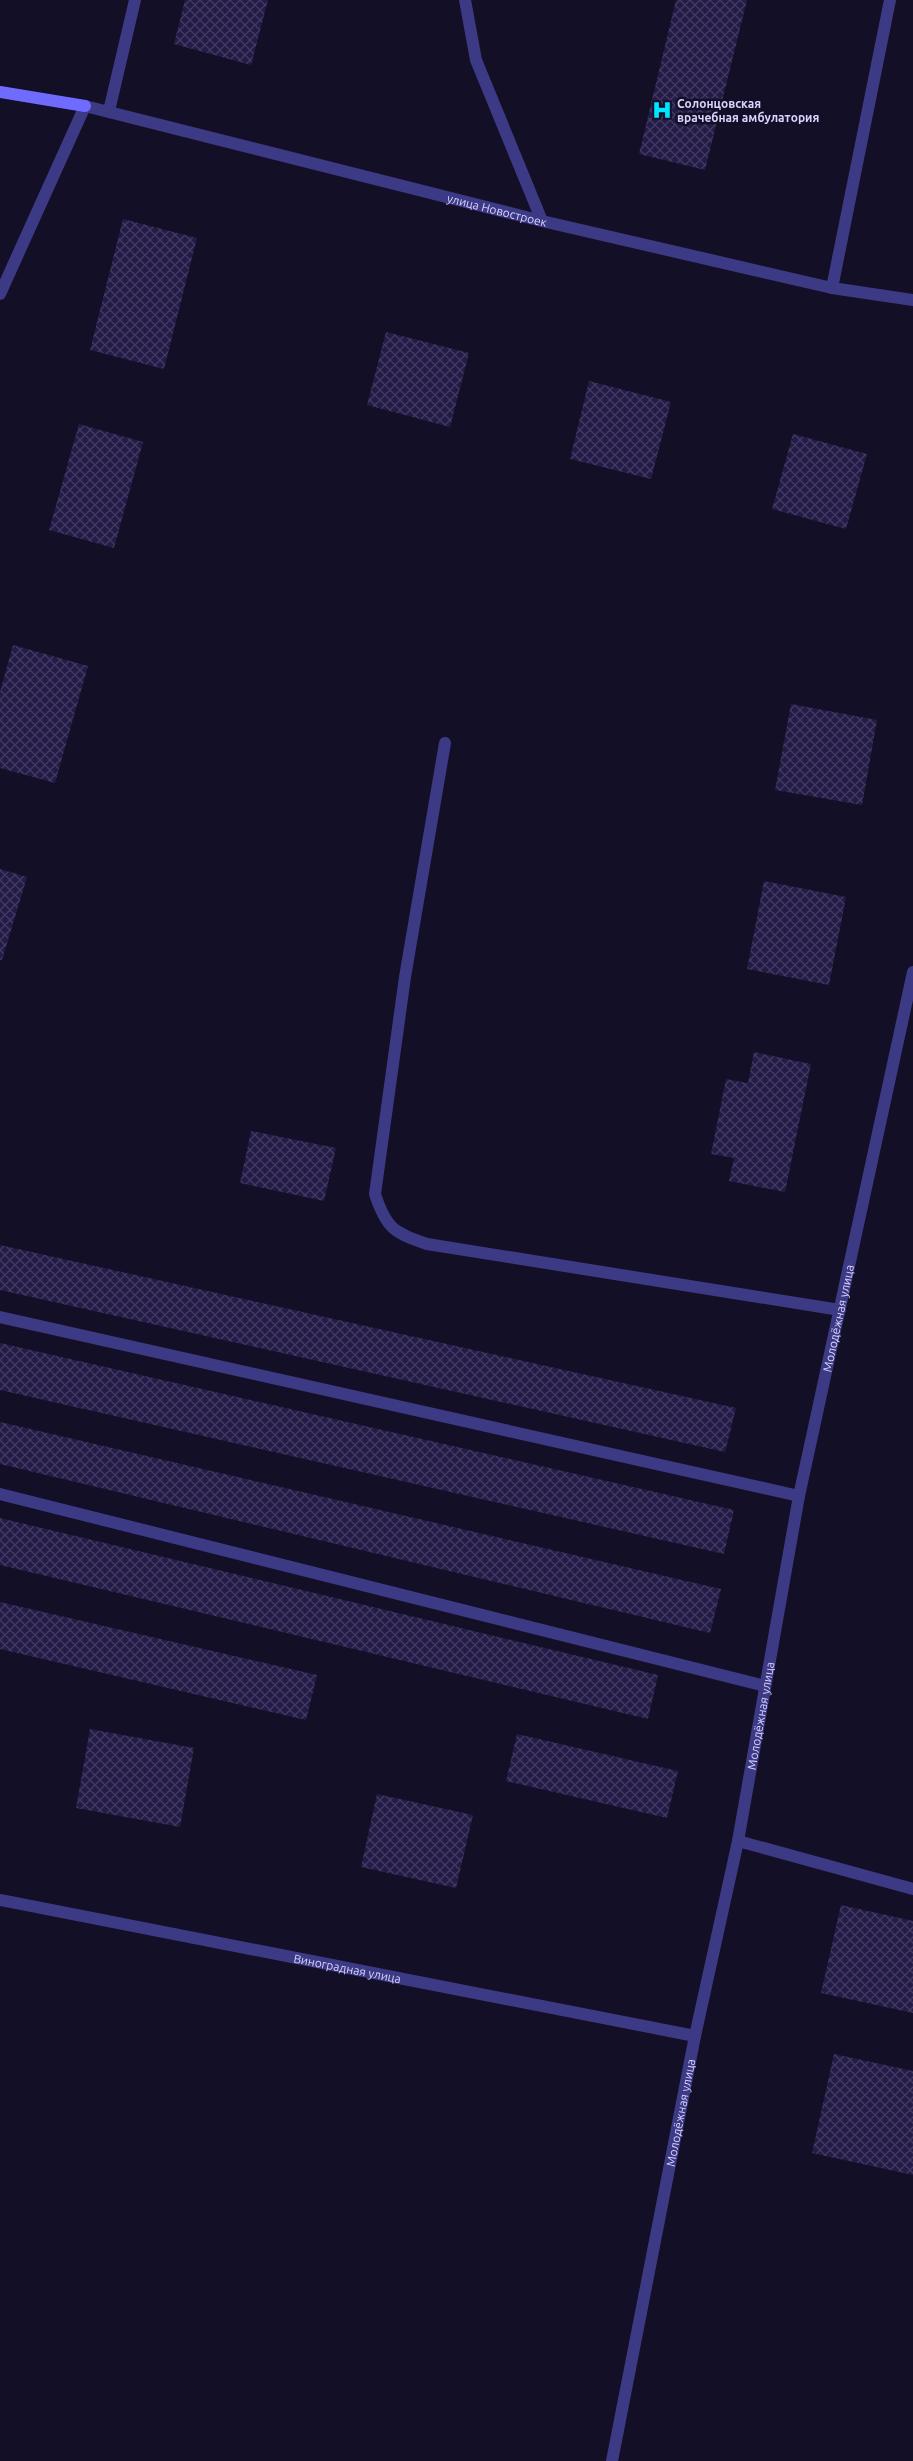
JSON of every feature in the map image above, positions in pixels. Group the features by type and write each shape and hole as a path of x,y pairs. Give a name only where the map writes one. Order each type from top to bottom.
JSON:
{"street":[{"path":"109,111 135,0"},
{"path":"464,0 476,60 542,221"},
{"path":"832,288 890,0"},
{"path":"0,92 85,106 0,294"},
{"name":"улица Новостроек","path":"85,106 542,221 832,288 913,300"},
{"path":"445,743 405,977 375,1194 383,1217 402,1236 427,1244 840,1310"},
{"name":"Молодёжная улица","path":"612,2461 695,2036 738,1841 799,1496 913,972"},
{"path":"0,1317 799,1496"},
{"path":"0,1494 765,1686"},
{"path":"738,1841 913,1889"},
{"name":"Виноградная улица","path":"0,1900 695,2036"}],"building":[{"path":"185,0 268,0 251,65 174,44"},
{"path":"676,0 747,0 705,170 639,154"},
{"path":"123,219 197,238 164,369 90,350"},
{"path":"386,332 469,353 450,427 367,405"},
{"path":"589,381 671,402 651,479 570,459"},
{"path":"79,424 143,442 114,548 49,530"},
{"path":"793,434 867,454 846,529 772,509"},
{"path":"13,645 88,666 55,783 0,768 0,692"},
{"path":"791,704 877,720 862,805 775,790"},
{"path":"0,869 27,877 2,960 0,960"},
{"path":"764,881 846,897 829,985 747,969"},
{"path":"754,1052 811,1064 785,1192 729,1181 734,1158 711,1154 726,1079 748,1083"},
{"path":"251,1131 336,1148 324,1201 240,1183"},
{"path":"0,1245 736,1408 725,1452 0,1290"},
{"path":"0,1343 734,1510 724,1554 0,1390"},
{"path":"0,1422 721,1589 710,1633 0,1464"},
{"path":"0,1518 658,1675 648,1719 0,1565"},
{"path":"0,1602 317,1675 306,1720 0,1649"},
{"path":"90,1729 194,1748 180,1827 76,1808"},
{"path":"517,1734 678,1771 667,1818 506,1781"},
{"path":"377,1794 473,1815 456,1888 361,1867"},
{"path":"841,1905 913,1921 913,2013 821,1993"},
{"path":"834,2054 913,2071 913,2175 812,2153"}],"place":[{"name":"Солонцовская врачебная амбулатория","path":"662,110"}]}
